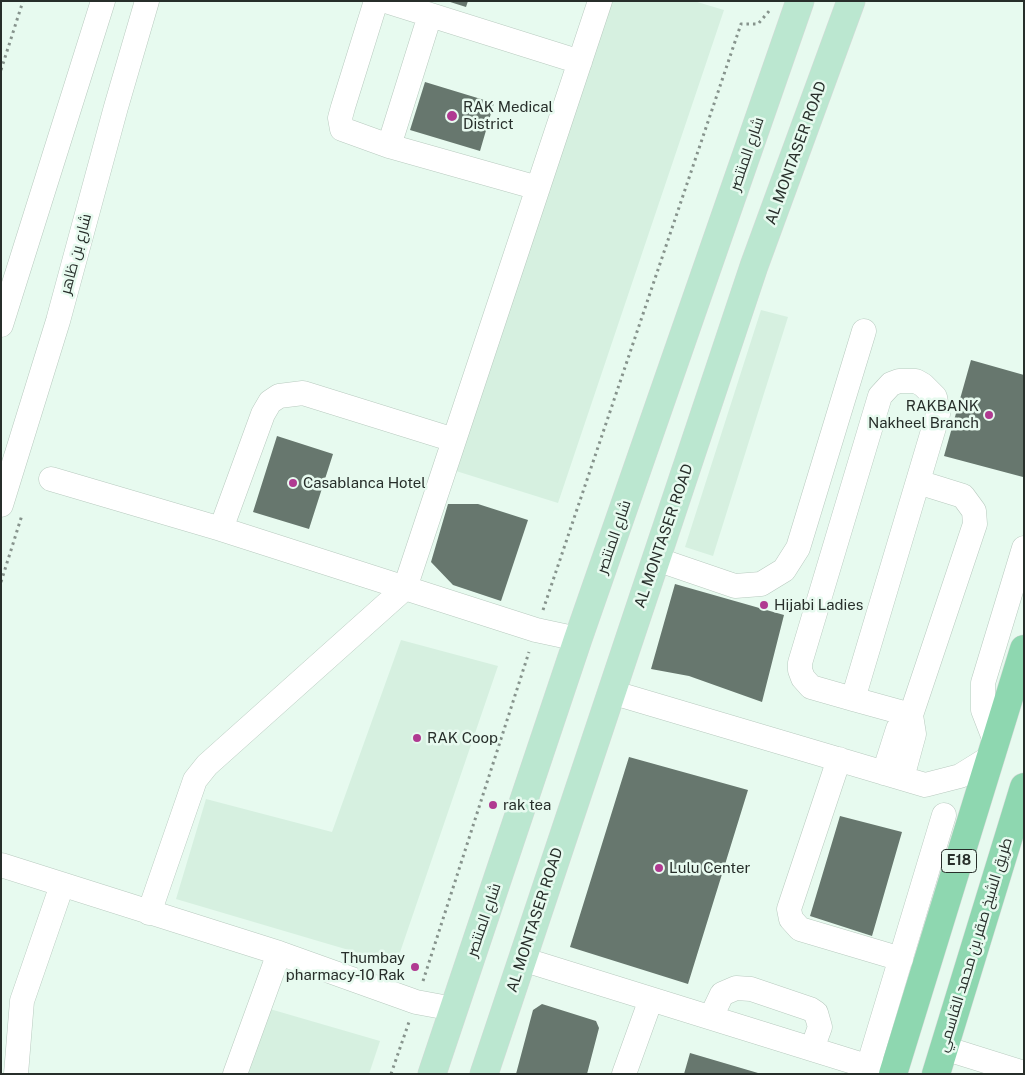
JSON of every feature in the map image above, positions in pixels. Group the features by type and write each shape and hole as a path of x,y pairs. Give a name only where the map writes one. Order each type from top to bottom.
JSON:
{"highway":[{"name":"E18","path":"884,1071 958,865 1024,649"},
{"name":"طريق الشيخ صقر بن محمد القاسمي","path":"940,1061 1024,787"}],"main road":[{"name":"شارع المنتصر","path":"432,1074 578,639 800,1"},
{"name":"AL MONTASER ROAD","path":"484,1074 754,266 851,1"}],"street":[{"path":"1,325 103,1"},
{"path":"116,107 118,64 138,1"},
{"name":"شارع بن ظاهر","path":"1,505 58,321 116,107 148,1"},
{"path":"376,1 340,118 342,129 389,146 538,188"},
{"path":"386,1 580,62"},
{"path":"149,912 194,780 207,765 405,588 600,1"},
{"path":"389,146 430,15"},
{"path":"656,559 735,586 761,584 784,570 798,548 864,331"},
{"path":"853,699 938,414 938,405 935,397 924,385 908,380 899,381 885,389 877,403 800,663 803,678 812,687 853,699 911,715"},
{"path":"221,530 263,414 270,402 279,396 303,393 454,440"},
{"path":"51,479 221,530 536,630 578,639"},
{"path":"893,776 898,729 911,715 976,518 972,505 963,496 918,482"},
{"path":"611,692 926,785 960,776 992,750 983,710 983,683 1024,548"},
{"path":"839,759 789,909 791,919 800,929 901,959"},
{"path":"926,785 944,815 955,848 958,865"},
{"path":"522,959 884,1071 901,959 944,815"},
{"path":"1,865 279,953 416,1002 454,1009"},
{"path":"16,1074 22,1001 62,885"},
{"path":"235,1074 279,953"},
{"path":"711,1017 717,1000 722,994 736,988 751,989 810,1009 816,1013 820,1027 812,1049"},
{"path":"624,1074 651,999"},
{"path":"940,1061 1024,1073"}],"path":[{"path":"1,70 23,1"},
{"path":"391,1074 536,630 741,24 758,24 774,5"}],"shaded area":[{"path":"593,1 694,1 724,10 558,503 437,465"},
{"path":"761,310 788,317 713,556 685,547"},
{"path":"401,640 498,666 396,964 176,899 206,799 332,832"},
{"path":"263,1007 380,1041 369,1074 242,1074"}],"building":[{"path":"447,1 468,1 466,7"},
{"name":"RAK Medical District","path":"425,82 494,103 480,151 410,130"},
{"name":"RAKBANK Nakheel Branch","path":"971,360 1024,375 1023,477 944,456"},
{"name":"Casablanca Hotel","path":"277,436 333,454 309,529 253,512"},
{"path":"448,504 478,504 528,520 501,601 453,585 431,562"},
{"path":"675,584 784,615 762,702 689,676 651,669"},
{"name":"Lulu Center","path":"629,757 748,790 688,984 570,947"},
{"path":"840,816 902,832 872,936 810,916"},
{"path":"542,1004 596,1021 599,1028 587,1074 516,1074 533,1010"},
{"path":"690,1053 758,1073 758,1074 684,1074"}],"place":[{"name":"RAK Medical District","path":"452,116"},
{"name":"RAKBANK Nakheel Branch","path":"989,415"},
{"name":"Casablanca Hotel","path":"293,483"},
{"name":"Hijabi Ladies","path":"764,605"},
{"name":"RAK Coop","path":"417,738"},
{"name":"rak tea","path":"493,805"},
{"name":"Lulu Center","path":"659,868"},
{"name":"Thumbay pharmacy-10 Rak","path":"415,967"}]}
